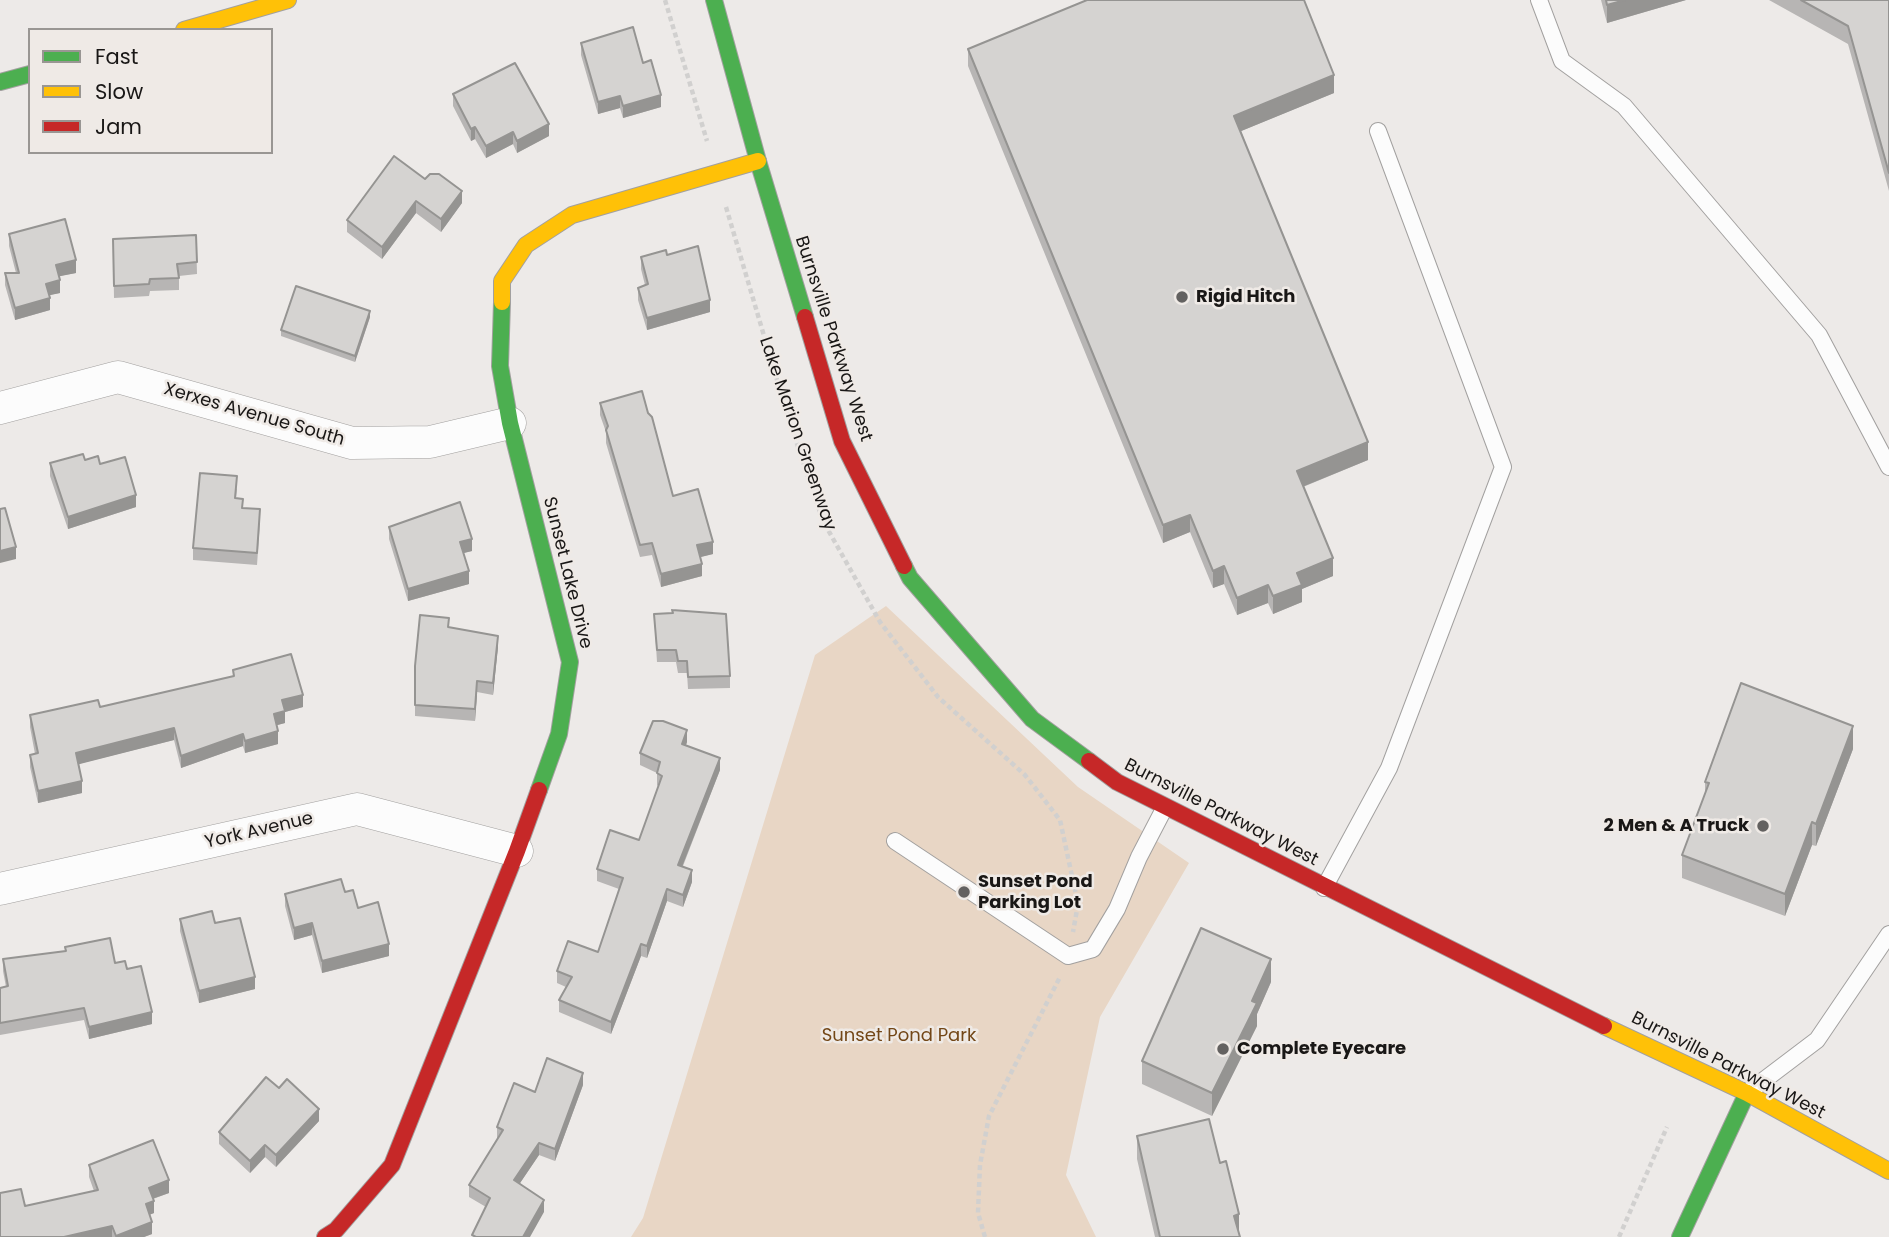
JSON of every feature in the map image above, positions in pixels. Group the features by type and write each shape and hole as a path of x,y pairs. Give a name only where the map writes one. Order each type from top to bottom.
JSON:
{"street":[{"path":"191,28 288,0"},
{"name":"Burnsville Parkway West","path":"714,0 758,161 842,441 909,578 1032,719 1116,782 1550,1001 1747,1093 1889,1171"},
{"path":"0,82 28,75"},
{"name":"Sunset Lake Drive","path":"325,1237 336,1230 392,1165 517,851 559,734 570,663 510,423 500,366 502,281 526,245 572,215 758,161"},
{"name":"Xerxes Avenue South","path":"0,408 118,377 352,443 430,442 510,423"},
{"name":"York Avenue","path":"0,889 357,809 517,851"},
{"path":"1680,1237 1747,1093"}],"lane":[{"path":"1539,0 1562,61 1624,106 1819,335 1889,467"},
{"path":"1324,888 1389,768 1503,467 1378,131"},
{"path":"895,841 1069,956 1093,949 1117,909 1139,857 1165,807"},
{"path":"1747,1093 1817,1040 1889,934"}],"path":[{"name":"Lake Marion Greenway","path":"665,0 788,417 823,521 880,622 938,697 1026,775 1060,820 1078,904 1069,956 989,1116 980,1165 978,1213 985,1237"},
{"path":"1619,1237 1667,1127"}],"green space":[{"name":"Sunset Pond Park","path":"886,606 1078,787 1189,863 1100,1017 1066,1175 1096,1237 631,1237 643,1218 815,655"}],"building":[{"name":"Rigid Hitch","path":"1087,0 1304,0 1334,75 1234,116 1368,442 1297,471 1333,558 1297,573 1302,585 1273,596 1268,585 1237,598 1224,566 1213,571 1190,515 1163,525 968,49"},
{"path":"1606,0 1625,0 1607,5"},
{"path":"1801,0 1889,0 1889,173 1848,26"},
{"path":"633,27 643,63 651,60 661,95 623,106 620,96 598,102 581,43"},
{"path":"515,63 549,124 517,141 513,132 486,146 475,127 471,129 453,94"},
{"path":"394,156 425,179 430,174 439,174 462,191 441,219 416,201 382,247 347,220"},
{"path":"65,219 76,260 56,265 60,280 46,284 50,298 15,308 5,273 19,273 9,234"},
{"path":"196,235 197,262 177,264 179,278 150,279 149,284 114,286 113,239"},
{"path":"698,246 710,300 647,318 638,288 648,284 641,257 666,250 667,255"},
{"path":"296,286 370,311 355,356 281,330"},
{"path":"642,391 648,413 652,417 673,496 698,489 713,542 697,545 702,564 661,574 652,543 640,545 600,403"},
{"path":"83,454 85,460 98,456 100,464 125,457 136,495 68,517 50,463"},
{"path":"200,473 237,476 235,498 243,499 242,508 260,509 257,553 193,548"},
{"path":"460,502 472,539 460,542 469,571 408,589 389,527"},
{"path":"5,508 16,547 0,551 0,509"},
{"path":"672,610 726,614 730,676 688,677 687,661 678,661 676,650 657,650 654,614 673,613"},
{"path":"420,615 449,618 448,627 498,636 493,683 477,681 475,709 415,705 415,666"},
{"path":"291,654 303,695 282,700 285,711 274,714 278,731 245,741 243,734 181,756 174,728 76,753 82,781 38,791 30,755 38,753 30,715 98,700 100,707 234,676 233,670"},
{"name":"2 Men & A Truck","path":"1741,683 1853,726 1816,824 1812,822 1785,894 1682,855 1709,783 1705,782"},
{"path":"653,721 663,721 687,730 682,744 720,758 678,865 692,870 683,895 667,889 647,946 641,944 611,1022 559,1000 572,977 557,971 568,941 598,952 623,878 597,869 610,830 639,840 662,776 657,773 660,762 640,753"},
{"path":"341,879 345,892 353,890 358,908 378,902 389,944 322,961 312,923 294,928 285,894"},
{"path":"212,911 215,923 240,918 255,977 199,991 180,919"},
{"path":"1201,928 1271,959 1252,1001 1257,1003 1212,1093 1142,1061"},
{"path":"110,938 115,963 125,961 127,969 141,966 152,1012 89,1027 84,1008 0,1023 0,988 8,986 3,959 66,951 65,947"},
{"path":"547,1058 583,1073 555,1149 539,1143 514,1180 544,1200 523,1237 476,1237 472,1235 490,1198 469,1185 503,1130 497,1127 514,1083 535,1092"},
{"path":"266,1077 279,1088 287,1079 319,1109 276,1155 265,1145 250,1161 219,1132"},
{"path":"1209,1119 1220,1163 1226,1161 1239,1214 1234,1216 1240,1237 1160,1237 1137,1136"},
{"path":"153,1140 169,1180 149,1188 154,1201 146,1204 152,1222 116,1236 112,1226 64,1237 0,1237 0,1193 21,1189 25,1206 98,1190 89,1165"}],"traffic: fast":[{"path":"714,0 758,161 805,317"},
{"path":"0,82 28,75"},
{"path":"502,302 500,366 510,423 570,662 559,734 539,790"},
{"path":"904,566 910,578 1032,719 1089,761"},
{"path":"1680,1237 1747,1093"}],"traffic: slow":[{"path":"191,28 288,0"},
{"path":"502,302 502,281 526,245 572,215 758,161"},
{"path":"1604,1026 1747,1093 1889,1171"}],"traffic: jam":[{"path":"805,317 842,441 904,566"},
{"path":"1089,761 1117,782 1604,1026"},
{"path":"325,1237 336,1230 392,1165 539,790"}],"place":[{"name":"Rigid Hitch","path":"1182,297"},
{"name":"2 Men & A Truck","path":"1763,826"},
{"name":"Sunset Pond Parking Lot","path":"964,892"},
{"name":"Complete Eyecare","path":"1223,1049"}]}
